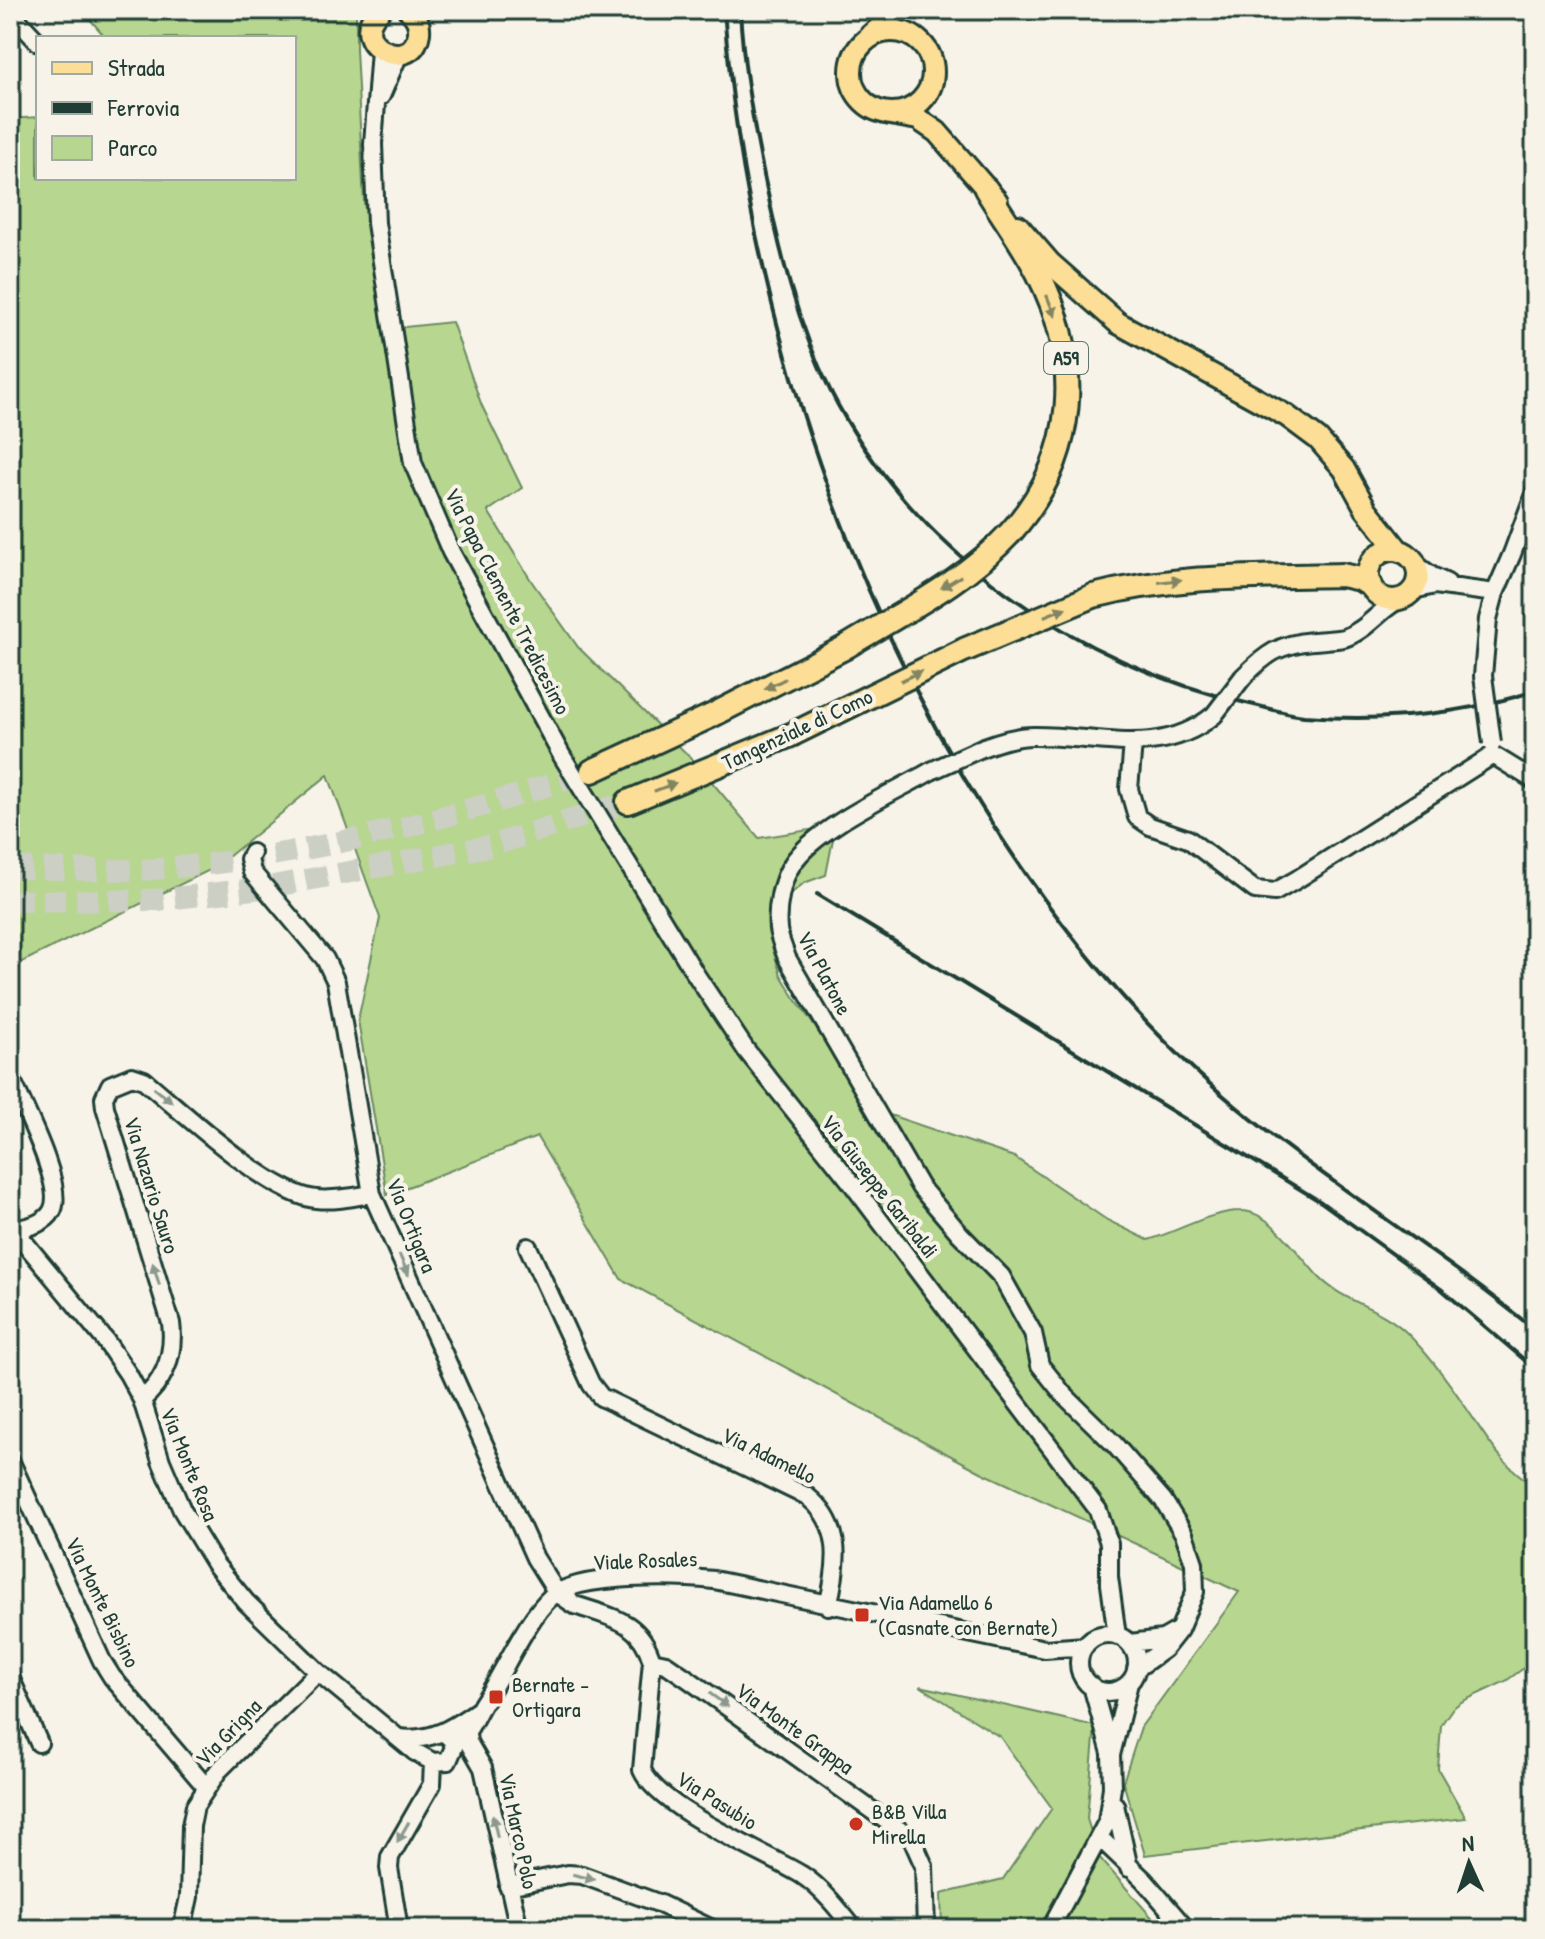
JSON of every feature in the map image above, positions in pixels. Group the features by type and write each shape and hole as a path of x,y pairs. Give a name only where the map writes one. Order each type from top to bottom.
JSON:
{"highway":[{"name":"A59","path":"592,771 844,648 965,574 1011,532 1039,495 1062,443 1068,376 1062,333 1038,274 986,189"},
{"name":"Tangenziale di Como","path":"628,802 791,735 964,650 1093,596 1182,579 1342,575 1360,579 1372,589"}],"main road":[{"path":"896,10 855,53 851,65 855,91 873,109 918,119 952,147"},
{"path":"907,10 908,19 932,64 930,87 934,113 952,147 986,189 1050,263 1118,323 1287,416 1318,439 1344,469 1366,509 1407,557 1418,577 1406,595 1386,599 1372,589 1368,573 1372,561 1366,509"},
{"path":"373,14 370,35 390,52 415,43 419,31 417,14"},
{"path":"863,42 886,31 911,35 921,43"},
{"path":"885,113 907,110 916,105 930,87"},
{"path":"1372,561 1384,552 1407,557"}],"street":[{"path":"10,12 36,40"},
{"name":"Via Papa Clemente Tredicesimo","path":"390,52 377,105 373,144 376,223 413,463 451,552 562,756 603,821"},
{"path":"1535,492 1495,593 1488,619 1483,676 1492,749 1535,781"},
{"path":"1407,557 1432,576 1456,586"},
{"path":"1406,595 1435,585 1495,593"},
{"path":"1364,628 1372,589"},
{"name":"Via Platone","path":"1179,1630 1195,1592 1194,1563 1184,1534 1163,1500 1124,1455 1064,1395 1040,1365 1033,1333 1001,1276 920,1187 787,958 778,930 782,888 793,863 815,841 840,823 931,771 1008,739 1032,736 1133,743 1158,741 1191,732 1214,715 1243,677 1262,659 1282,646 1343,638 1364,628 1381,610 1406,595"},
{"path":"1133,743 1129,789 1137,817 1150,826 1188,839 1255,890 1269,893 1296,880 1492,749"},
{"name":"Via Giuseppe Garibaldi","path":"603,821 681,952 746,1050 850,1181 1098,1510 1109,1543 1109,1577 1099,1636"},
{"name":"Via Ortigara","path":"252,853 249,859 252,872 325,959 336,982 372,1194 542,1570 570,1595"},
{"path":"10,1076 49,1168 57,1200 51,1215 38,1223 12,1228"},
{"name":"Via Nazario Sauro","path":"142,1400 165,1372 172,1350 171,1323 105,1107 106,1090 116,1080 132,1076 144,1080 260,1174 287,1192 316,1199 372,1194"},
{"name":"Via Monte Rosa","path":"12,1228 105,1340 142,1400 161,1461 198,1541 246,1602 318,1672 415,1752 430,1760"},
{"name":"Via Adamello","path":"528,1247 591,1384 601,1397 808,1497 823,1511 837,1543 836,1576 828,1606"},
{"name":"Via Monte Bisbino","path":"10,1460 15,1483 102,1661 112,1677 206,1787"},
{"name":"Viale Rosales","path":"570,1595 627,1579 687,1577 714,1580 828,1606"},
{"name":"Via Giuseppe Garibaldi","path":"1109,1577 1124,1640"},
{"path":"430,1760 448,1761 540,1609 570,1595 632,1627 642,1637 652,1661"},
{"path":"828,1606 1045,1649 1085,1646 1099,1636 1124,1640 1163,1639 1179,1630"},
{"path":"1092,1686 1111,1692 1164,1649 1179,1630"},
{"path":"1111,1755 1132,1676 1135,1652 1124,1640"},
{"path":"1081,1672 1080,1658 1085,1646"},
{"path":"1045,1649 1081,1672 1092,1686 1111,1755 1117,1823 1130,1870"},
{"name":"Via Pasubio","path":"652,1661 642,1770 649,1783 687,1811 804,1876 854,1929"},
{"name":"Via Monte Grappa","path":"652,1661 666,1664 688,1679 912,1839 924,1866 926,1929"},
{"name":"Via Grigna","path":"182,1929 189,1897 191,1826 195,1806 218,1771 318,1672"},
{"path":"10,1677 39,1743"},
{"path":"458,1740 477,1711"},
{"path":"399,1929 390,1857 432,1784 430,1760 424,1747 434,1733 458,1740"},
{"path":"399,1738 427,1739"},
{"name":"Via Marco Polo","path":"458,1740 483,1768 519,1929"},
{"path":"1050,1929 1107,1822 1112,1787"},
{"path":"1100,1838 1130,1870 1144,1880 1186,1929"},
{"path":"508,1886 568,1874 582,1875 658,1903 712,1929"}],"green space":[{"path":"82,10 356,10 364,203 386,329 452,322 482,406 522,488 488,511 532,582 578,647 695,762 759,838 828,827 833,839 826,875 804,883 782,901 771,925 773,950 781,975 793,995 872,1109 1014,1157 1107,1220 1148,1240 1229,1212 1241,1211 1263,1218 1284,1236 1329,1286 1385,1316 1406,1332 1446,1379 1496,1452 1535,1486 1535,1660 1506,1681 1461,1702 1441,1725 1438,1769 1466,1818 1145,1855 1123,1782 1141,1727 1239,1592 981,1472 621,1279 537,1137 387,1195 358,1020 380,918 328,775 216,867 20,963 10,949 10,119 36,117 36,180 296,180 296,36 104,36"},
{"path":"920,1686 1095,1726 1087,1819 1099,1857 1162,1929 942,1929 941,1894 1003,1879 1052,1808 1000,1737"}],"tunnel":[{"path":"10,868 148,869 276,854 436,819 592,771"},
{"path":"10,901 157,900 263,888 490,846 628,802"}],"railway":[{"path":"724,10 741,153 771,299 813,444 867,586 933,723 1011,852 1100,970 1200,1075 1323,1174 1535,1330"},
{"path":"740,10 746,74 771,207 783,261 818,365 864,448 906,501 953,550 1006,593 1063,630 1123,661 1186,686 1277,711 1333,718 1421,715 1479,706 1535,691"},
{"path":"817,894 1321,1202 1441,1289 1535,1369"}],"place":[{"name":"Via Adamello 6 (Casnate con Bernate)","path":"862,1615"},
{"name":"Bernate - Ortigara","path":"496,1697"},
{"name":"B&B Villa Mirella","path":"856,1824"}]}
